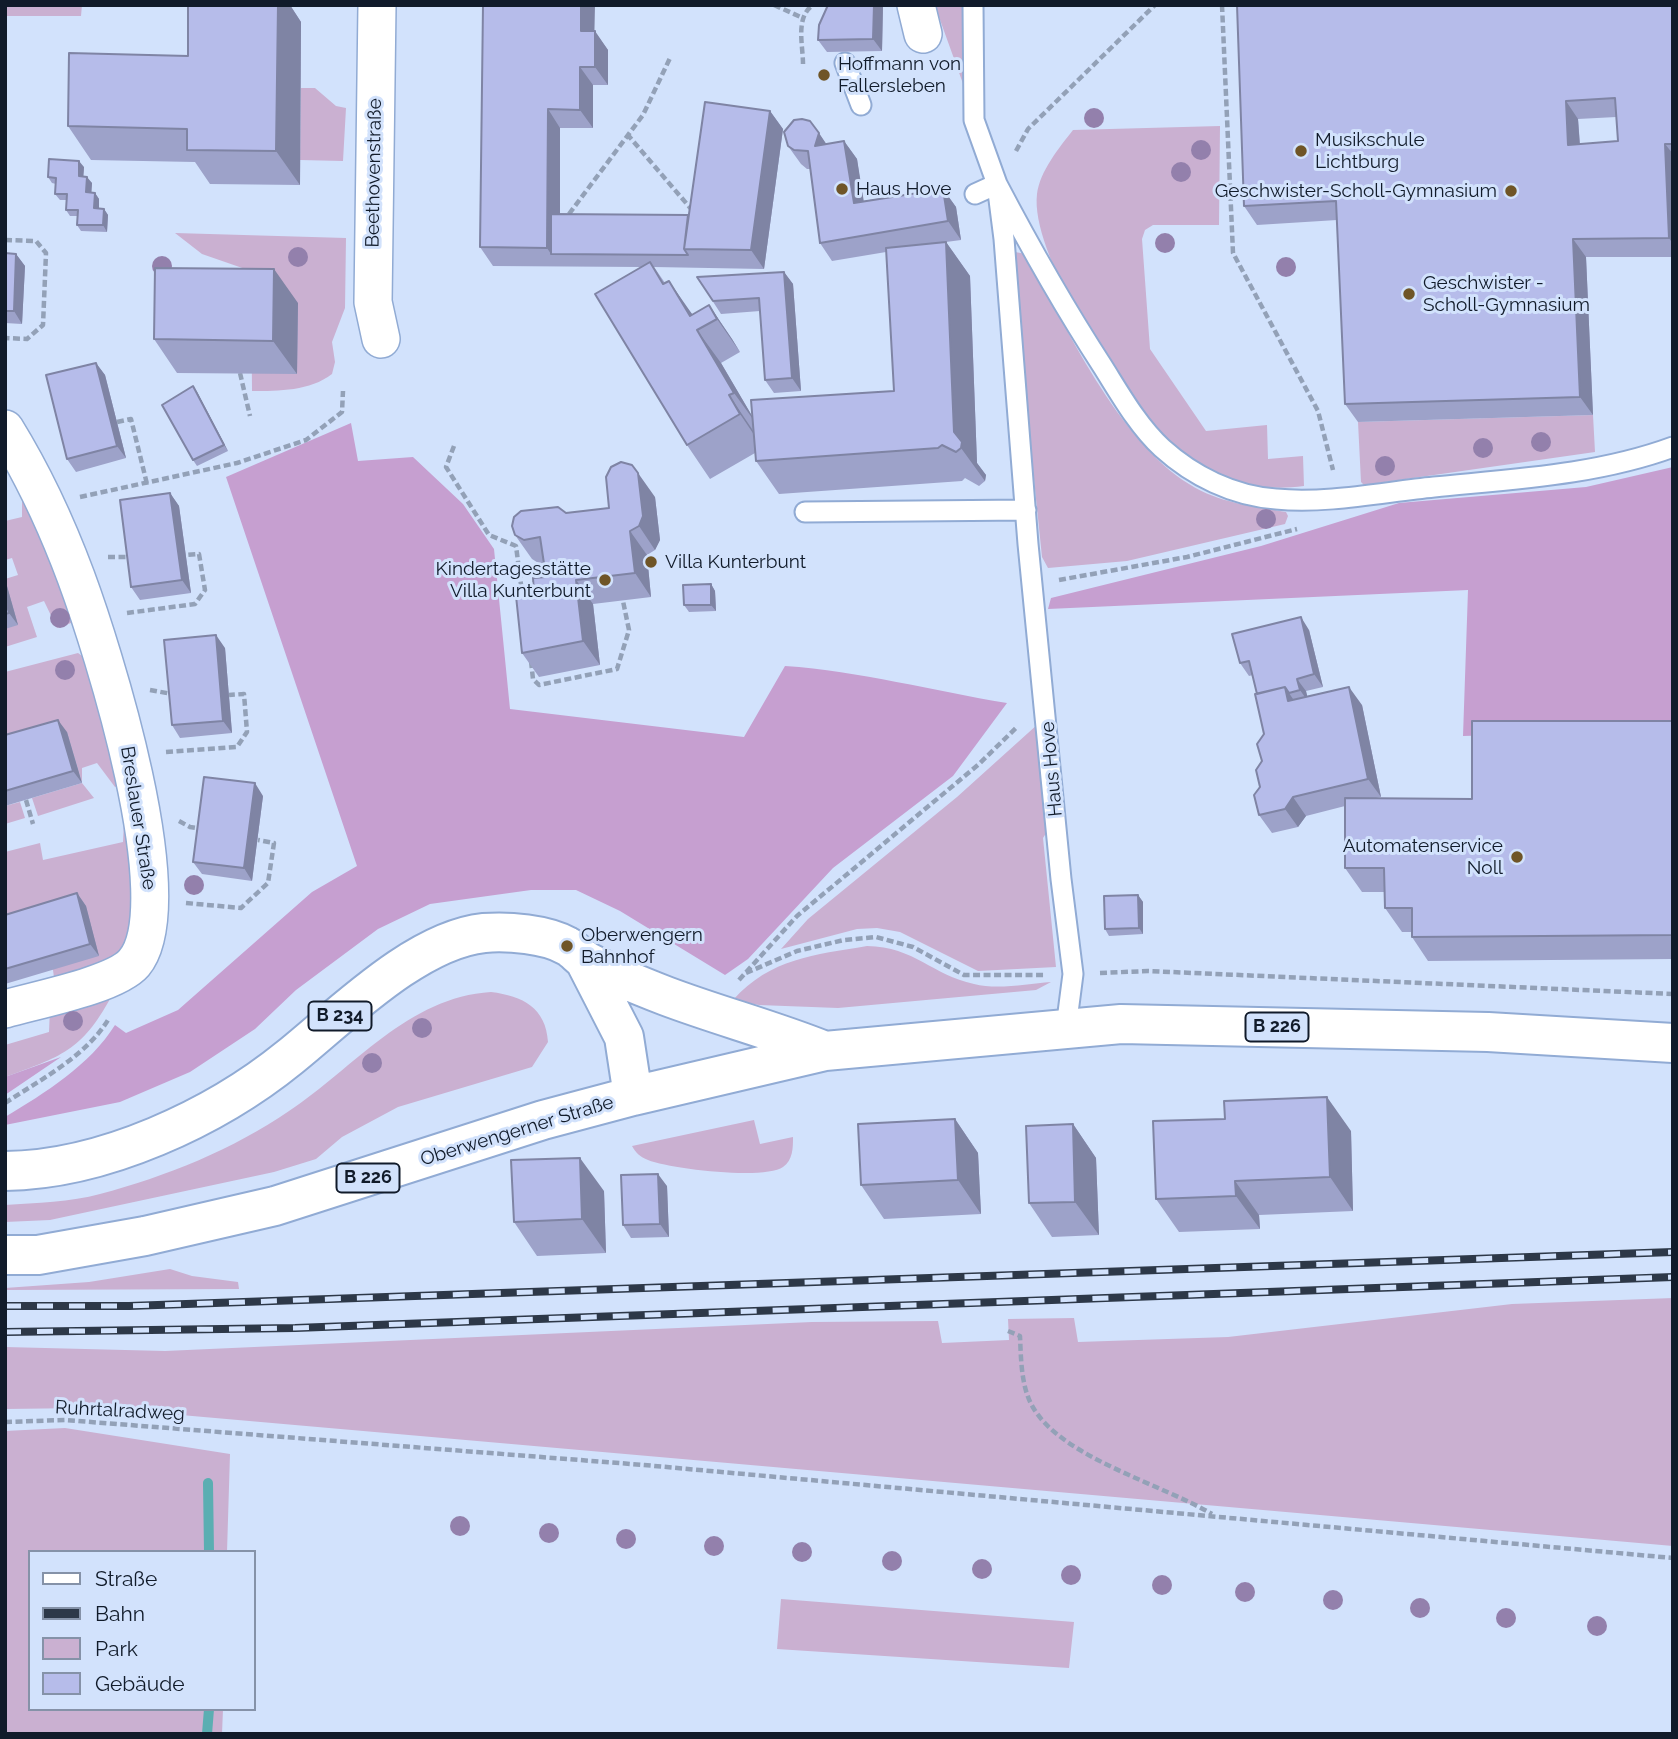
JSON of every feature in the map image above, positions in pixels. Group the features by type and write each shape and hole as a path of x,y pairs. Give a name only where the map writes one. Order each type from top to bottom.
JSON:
{"main road":[{"name":"B 234","path":"5,1171 26,1171 120,1151 204,1114 287,1059 380,982 437,948 483,933 534,937 567,946 586,961"},
{"path":"586,961 714,1014 782,1033 825,1051"},
{"path":"586,961 624,1037 632,1096"},
{"name":"B 226","path":"825,1051 1121,1024 1461,1031 1673,1043"},
{"name":"Oberwengerner Straße","path":"5,1255 38,1255 145,1236 275,1206 543,1120 632,1096 825,1051"}],"street":[{"name":"Beethovenstraße","path":"377,5 372,288 381,339"},
{"name":"Breslauer Straße","path":"5,429 32,472 77,579 131,754 151,899 141,949 135,961 120,976"},
{"path":"5,1009 120,976"}],"lane":[{"name":"Haus Hove","path":"973,5 974,120 997,184 1061,879 1073,974 1066,1028"},
{"path":"845,63 861,105"},
{"path":"975,194 997,184 1039,266 1085,340 1125,402 1160,446 1197,474 1231,489 1275,499 1339,496 1544,476 1634,461 1673,447"},
{"path":"805,512 1026,510"}],"path":[{"path":"774,5 803,18"},
{"path":"803,64 803,18 813,5"},
{"path":"997,184 1028,130 1155,5"},
{"path":"1034,583 1110,573 1287,534 1318,519 1332,508 1339,496 1318,411 1233,253 1222,5"},
{"path":"569,214 643,114 671,57"},
{"path":"627,135 692,209"},
{"path":"5,240 36,241 46,253 43,325 27,339 5,338"},
{"path":"240,373 250,416"},
{"path":"46,504 237,463 306,440 342,412 343,391"},
{"path":"117,422 131,419 147,484"},
{"path":"454,446 446,467 481,524 489,535 516,546 525,613"},
{"path":"89,618 195,604 205,590 199,554 186,555"},
{"path":"530,653 533,679 539,685 617,669 629,630 623,601"},
{"path":"131,754 237,747 247,732 244,694 229,695"},
{"path":"714,1014 726,992 797,916 979,764 1045,699"},
{"path":"26,800 33,824"},
{"path":"151,899 241,908 268,883 274,843 258,840"},
{"path":"746,973 797,951 845,940 876,937 913,947 964,975 997,978 1148,971 1673,994"},
{"path":"5,1103 50,1074 101,1032 115,1010 120,976"},
{"path":"1008,1331 1020,1336 1022,1372 1033,1409 1065,1443 1180,1495 1216,1516"},
{"name":"Ruhrtalradweg","path":"5,1422 65,1420 234,1432 1216,1516 1673,1559"}],"green space":[{"path":"5,5 82,5 81,16 5,16"},
{"path":"936,5 967,5 966,92 939,17"},
{"path":"301,88 315,88 336,106 346,108 343,161 300,160"},
{"path":"1220,126 1219,225 1153,225 1145,230 1142,239 1150,349 1206,431 1267,425 1268,459 1303,456 1304,486 1262,487 1222,476 1197,462 1158,429 1117,378 1078,315 1060,281 1038,219 1037,194 1042,177 1073,130"},
{"path":"175,233 346,238 345,308 332,342 335,362 332,374 304,387 252,391 251,271 202,254"},
{"path":"1015,252 1026,254 1096,380 1139,440 1163,464 1189,484 1212,496 1236,503 1286,512 1288,516 1285,524 1127,561 1048,568 1042,557 1011,255"},
{"path":"1593,415 1595,452 1364,485 1361,482 1358,422"},
{"path":"22,493 28,499 73,618 71,623 57,628 44,601 27,607 37,637 5,647 5,579 18,575 12,558 5,560 5,521 22,517"},
{"path":"78,653 85,658 121,785 115,787 97,763 82,768 82,783 67,733 5,745 5,672"},
{"path":"1038,724 1052,824 1043,838 1056,967 978,971 900,932 877,928 857,929 781,949 808,919 957,797"},
{"path":"82,783 94,798 38,816 32,798"},
{"path":"20,802 25,818 5,824 5,806"},
{"path":"124,822 134,884 127,956 55,985 53,970 5,928 5,852 40,843 43,860 123,842"},
{"path":"867,946 898,951 959,980 983,986 1002,987 1051,982 1036,990 838,1008 759,1005 733,1000 747,986 778,967 811,956"},
{"path":"491,992 523,1001 538,1012 543,1020 548,1042 532,1067 398,1107 342,1137 316,1159 274,1172 50,1220 5,1222 5,1205 89,1197 174,1170 222,1149 289,1111 383,1037 408,1021 461,997"},
{"path":"111,997 90,1029 68,1050 41,1064 5,1077 5,1045 49,1032 50,1008"},
{"path":"754,1120 760,1144 793,1137 791,1157 783,1167 757,1173 696,1170 648,1160 632,1146"},
{"path":"170,1269 192,1276 238,1282 239,1289 5,1290 89,1282"},
{"path":"1673,1298 1673,1546 181,1415 84,1408 5,1409 5,1347 165,1351 812,1322 938,1321 942,1343 1009,1340 1008,1319 1074,1318 1078,1342 1228,1337 1512,1304"},
{"path":"65,1428 230,1454 227,1550 28,1550 28,1711 223,1711 222,1734 5,1734 5,1431"},
{"path":"781,1599 1074,1622 1069,1668 777,1649"}],"shaded area":[{"path":"351,423 358,461 413,457 463,504 494,549 510,709 744,737 785,666 869,677 1007,703 953,776 833,868 748,959 725,975 620,911 576,890 531,890 430,904 378,929 296,990 255,1029 190,1072 120,1102 5,1125 5,1117 51,1088 80,1065 115,1025 126,1033 178,1010 312,892 357,866 226,477"},
{"path":"1673,467 1673,730 1463,736 1468,590 1048,609 1051,598 1261,546 1399,503 1586,487"},
{"path":"61,1057 5,1095 5,1077"}],"building":[{"path":"188,5 278,5 276,151 187,150 187,129 68,126 69,53 188,56"},
{"path":"483,5 581,5 581,31 595,31 595,67 580,67 580,110 548,109 547,248 480,247"},
{"path":"828,5 874,5 873,39 818,40 819,25"},
{"name":"Geschwister-Scholl-Gymnasium","path":"1237,5 1673,5 1673,144 1665,144 1669,238 1573,239 1580,397 1345,404 1336,201 1244,206","holes":["1615,98 1618,141 1568,145 1566,101"]},
{"path":"705,102 770,111 751,250 684,249"},
{"path":"794,120 810,121 819,133 815,146 844,141 854,203 943,189 948,221 820,243 808,151 794,150 788,146 784,132"},
{"path":"49,159 79,161 79,176 87,177 86,192 95,193 94,208 104,209 103,225 77,225 78,210 66,210 67,194 55,194 56,178 48,177"},
{"path":"551,214 688,215 684,249 688,255 551,254"},
{"path":"946,242 954,432 962,442 961,448 956,452 942,445 938,448 756,461 751,400 894,391 886,248"},
{"path":"5,253 16,254 14,311 5,311"},
{"path":"650,262 663,284 669,281 690,316 709,305 717,319 697,330 734,393 729,395 740,414 687,445 595,294"},
{"path":"155,268 274,269 273,341 154,339"},
{"path":"784,272 792,378 765,380 759,298 713,301 697,277"},
{"path":"96,363 117,446 67,459 46,375"},
{"path":"193,386 224,445 193,460 162,405"},
{"path":"621,462 632,465 638,473 643,516 639,526 630,531 635,573 576,580 583,641 522,653 516,596 534,594 533,578 546,577 540,537 524,540 515,535 512,526 514,517 521,511 558,507 566,513 609,508 606,477 611,467"},
{"path":"170,493 182,580 131,587 120,500"},
{"path":"711,584 711,605 684,605 683,585"},
{"path":"5,598 9,613 5,614"},
{"path":"1301,617 1314,674 1297,679 1300,690 1289,693 1285,687 1257,694 1249,661 1240,663 1232,634"},
{"path":"216,635 223,721 172,725 164,640"},
{"path":"1285,687 1288,701 1349,687 1368,779 1293,797 1285,809 1259,815 1254,795 1260,787 1256,770 1262,761 1257,744 1264,734 1255,694"},
{"path":"58,720 73,771 5,791 5,735"},
{"name":"Automatenservice Noll","path":"1472,721 1673,721 1673,935 1412,937 1412,908 1385,908 1384,868 1345,868 1345,798 1472,799"},
{"path":"204,777 255,783 244,868 193,862"},
{"path":"77,893 90,944 5,969 5,915"},
{"path":"1138,895 1139,928 1105,929 1104,896"},
{"path":"1327,1097 1330,1177 1235,1181 1236,1196 1156,1199 1153,1121 1225,1119 1224,1101"},
{"path":"955,1119 958,1180 861,1185 858,1124"},
{"path":"1073,1124 1075,1202 1029,1203 1026,1126"},
{"path":"580,1158 582,1219 514,1222 511,1160"},
{"path":"658,1174 660,1224 623,1225 621,1175"}],"waterway":[{"path":"208,1483 209,1550"},
{"path":"207,1734 209,1711"}],"railway":[{"path":"5,1306 129,1306 1673,1252"},
{"path":"5,1332 295,1328 1673,1277"}],"place":[{"name":"Hoffmann von Fallersleben","path":"824,75"},
{"name":"Musikschule Lichtburg","path":"1301,151"},
{"name":"Haus Hove","path":"842,189"},
{"name":"Geschwister-Scholl-Gymnasium","path":"1511,191"},
{"name":"Geschwister - Scholl-Gymnasium","path":"1409,294"},
{"name":"Villa Kunterbunt","path":"651,562"},
{"name":"Kindertagesstätte Villa Kunterbunt","path":"605,580"},
{"name":"Automatenservice Noll","path":"1517,857"},
{"name":"Oberwengern Bahnhof","path":"567,946"}]}
